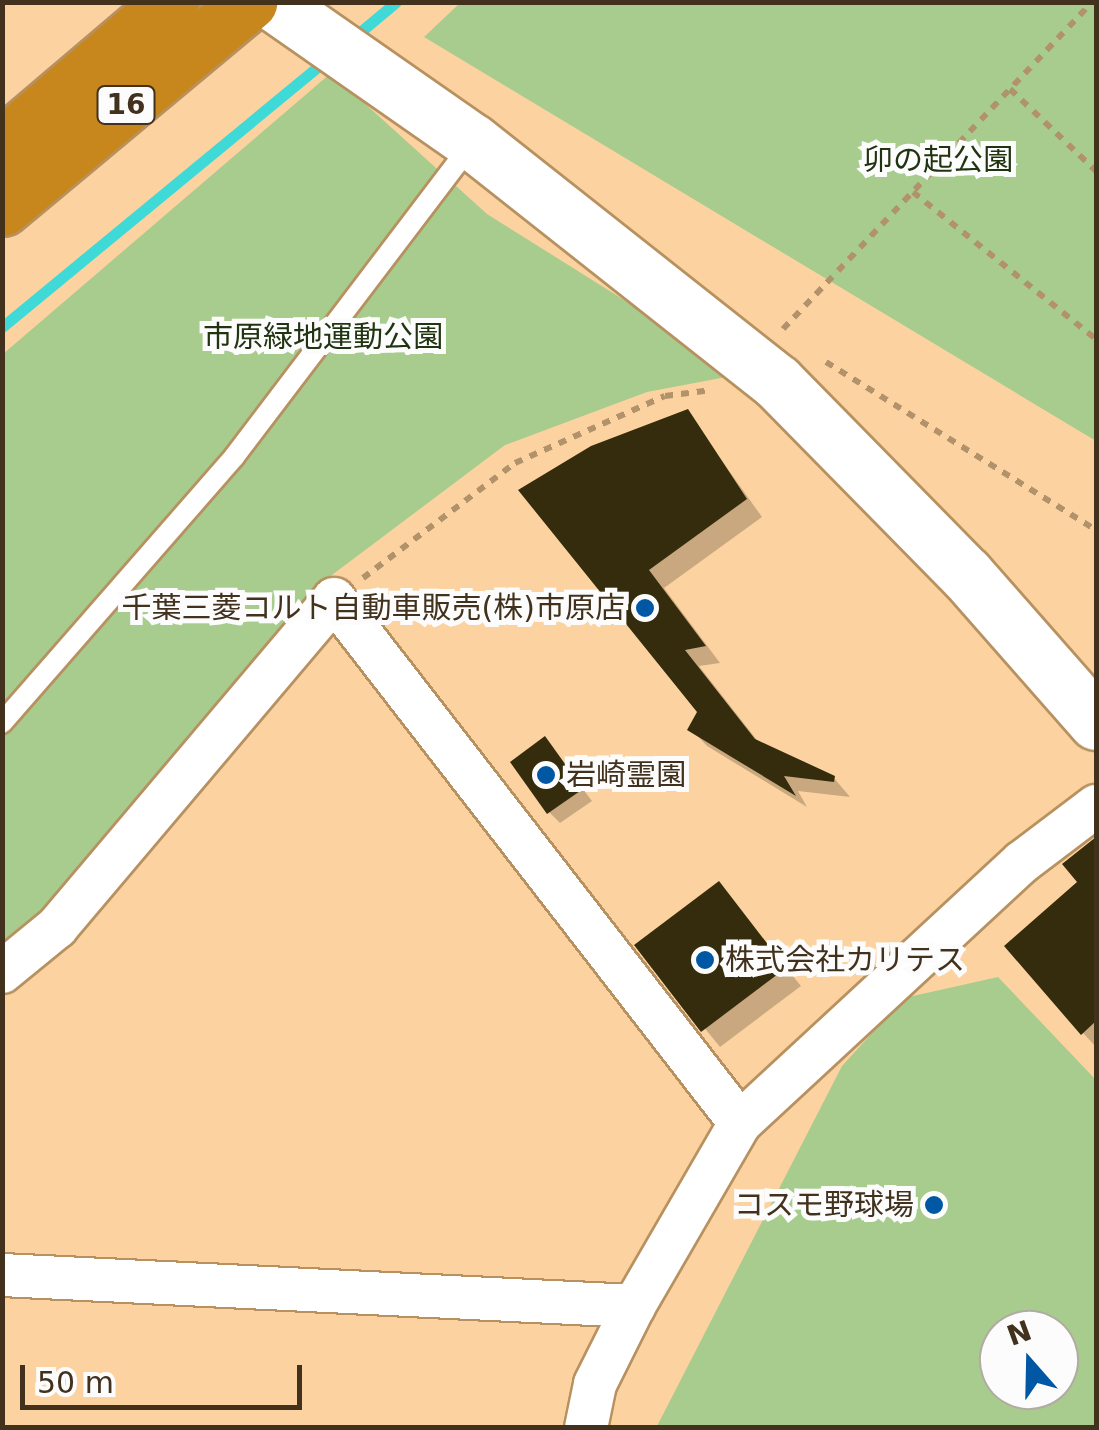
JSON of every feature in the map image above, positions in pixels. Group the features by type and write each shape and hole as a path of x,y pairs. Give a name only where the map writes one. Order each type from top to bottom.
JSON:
{"highway":[{"name":"16","path":"2,146 171,2"},
{"name":"16","path":"2,208 249,2"}],"street":[{"path":"272,2 473,142 764,372 966,574 1096,722"},
{"path":"2,972 57,927 334,599 740,1123"},
{"path":"586,1428 594,1384 634,1306 740,1123 1022,862 1096,806"},
{"path":"2,1275 634,1306"}],"lane":[{"path":"2,723 234,457 473,142"}],"path":[{"path":"334,599 515,463 665,396 764,372 913,192 1092,2"},
{"path":"1010,89 1096,171"},
{"path":"913,192 1096,339"}],"green space":[{"name":"卯の起公園","path":"460,3 1096,3 1096,441 424,37"},
{"name":"市原緑地運動公園","path":"331,73 487,214 742,374 647,392 505,445 320,584 42,912 3,945 3,354"},
{"name":"コスモ野球場","path":"998,977 1096,1080 1096,1427 656,1428 842,1066 904,998"}],"building":[{"name":"千葉三菱コルト自動車販売(株)市原店","path":"688,409 747,499 649,570 706,646 685,650 755,739 835,776 834,782 784,776 796,796 687,730 697,712 518,490 591,446"},
{"name":"岩崎霊園","path":"545,736 583,789 547,814 510,762"},
{"path":"1096,837 1096,1021 1081,1035 1004,946 1077,882 1062,864"},
{"name":"株式会社カリテス","path":"719,881 786,968 701,1032 634,945"}],"waterway":[{"path":"353,38 396,2"},
{"path":"2,327 327,59"}],"place":[{"name":"千葉三菱コルト自動車販売(株)市原店","path":"645,608"},
{"name":"岩崎霊園","path":"546,775"},
{"name":"株式会社カリテス","path":"705,960"},
{"name":"コスモ野球場","path":"934,1205"}]}
